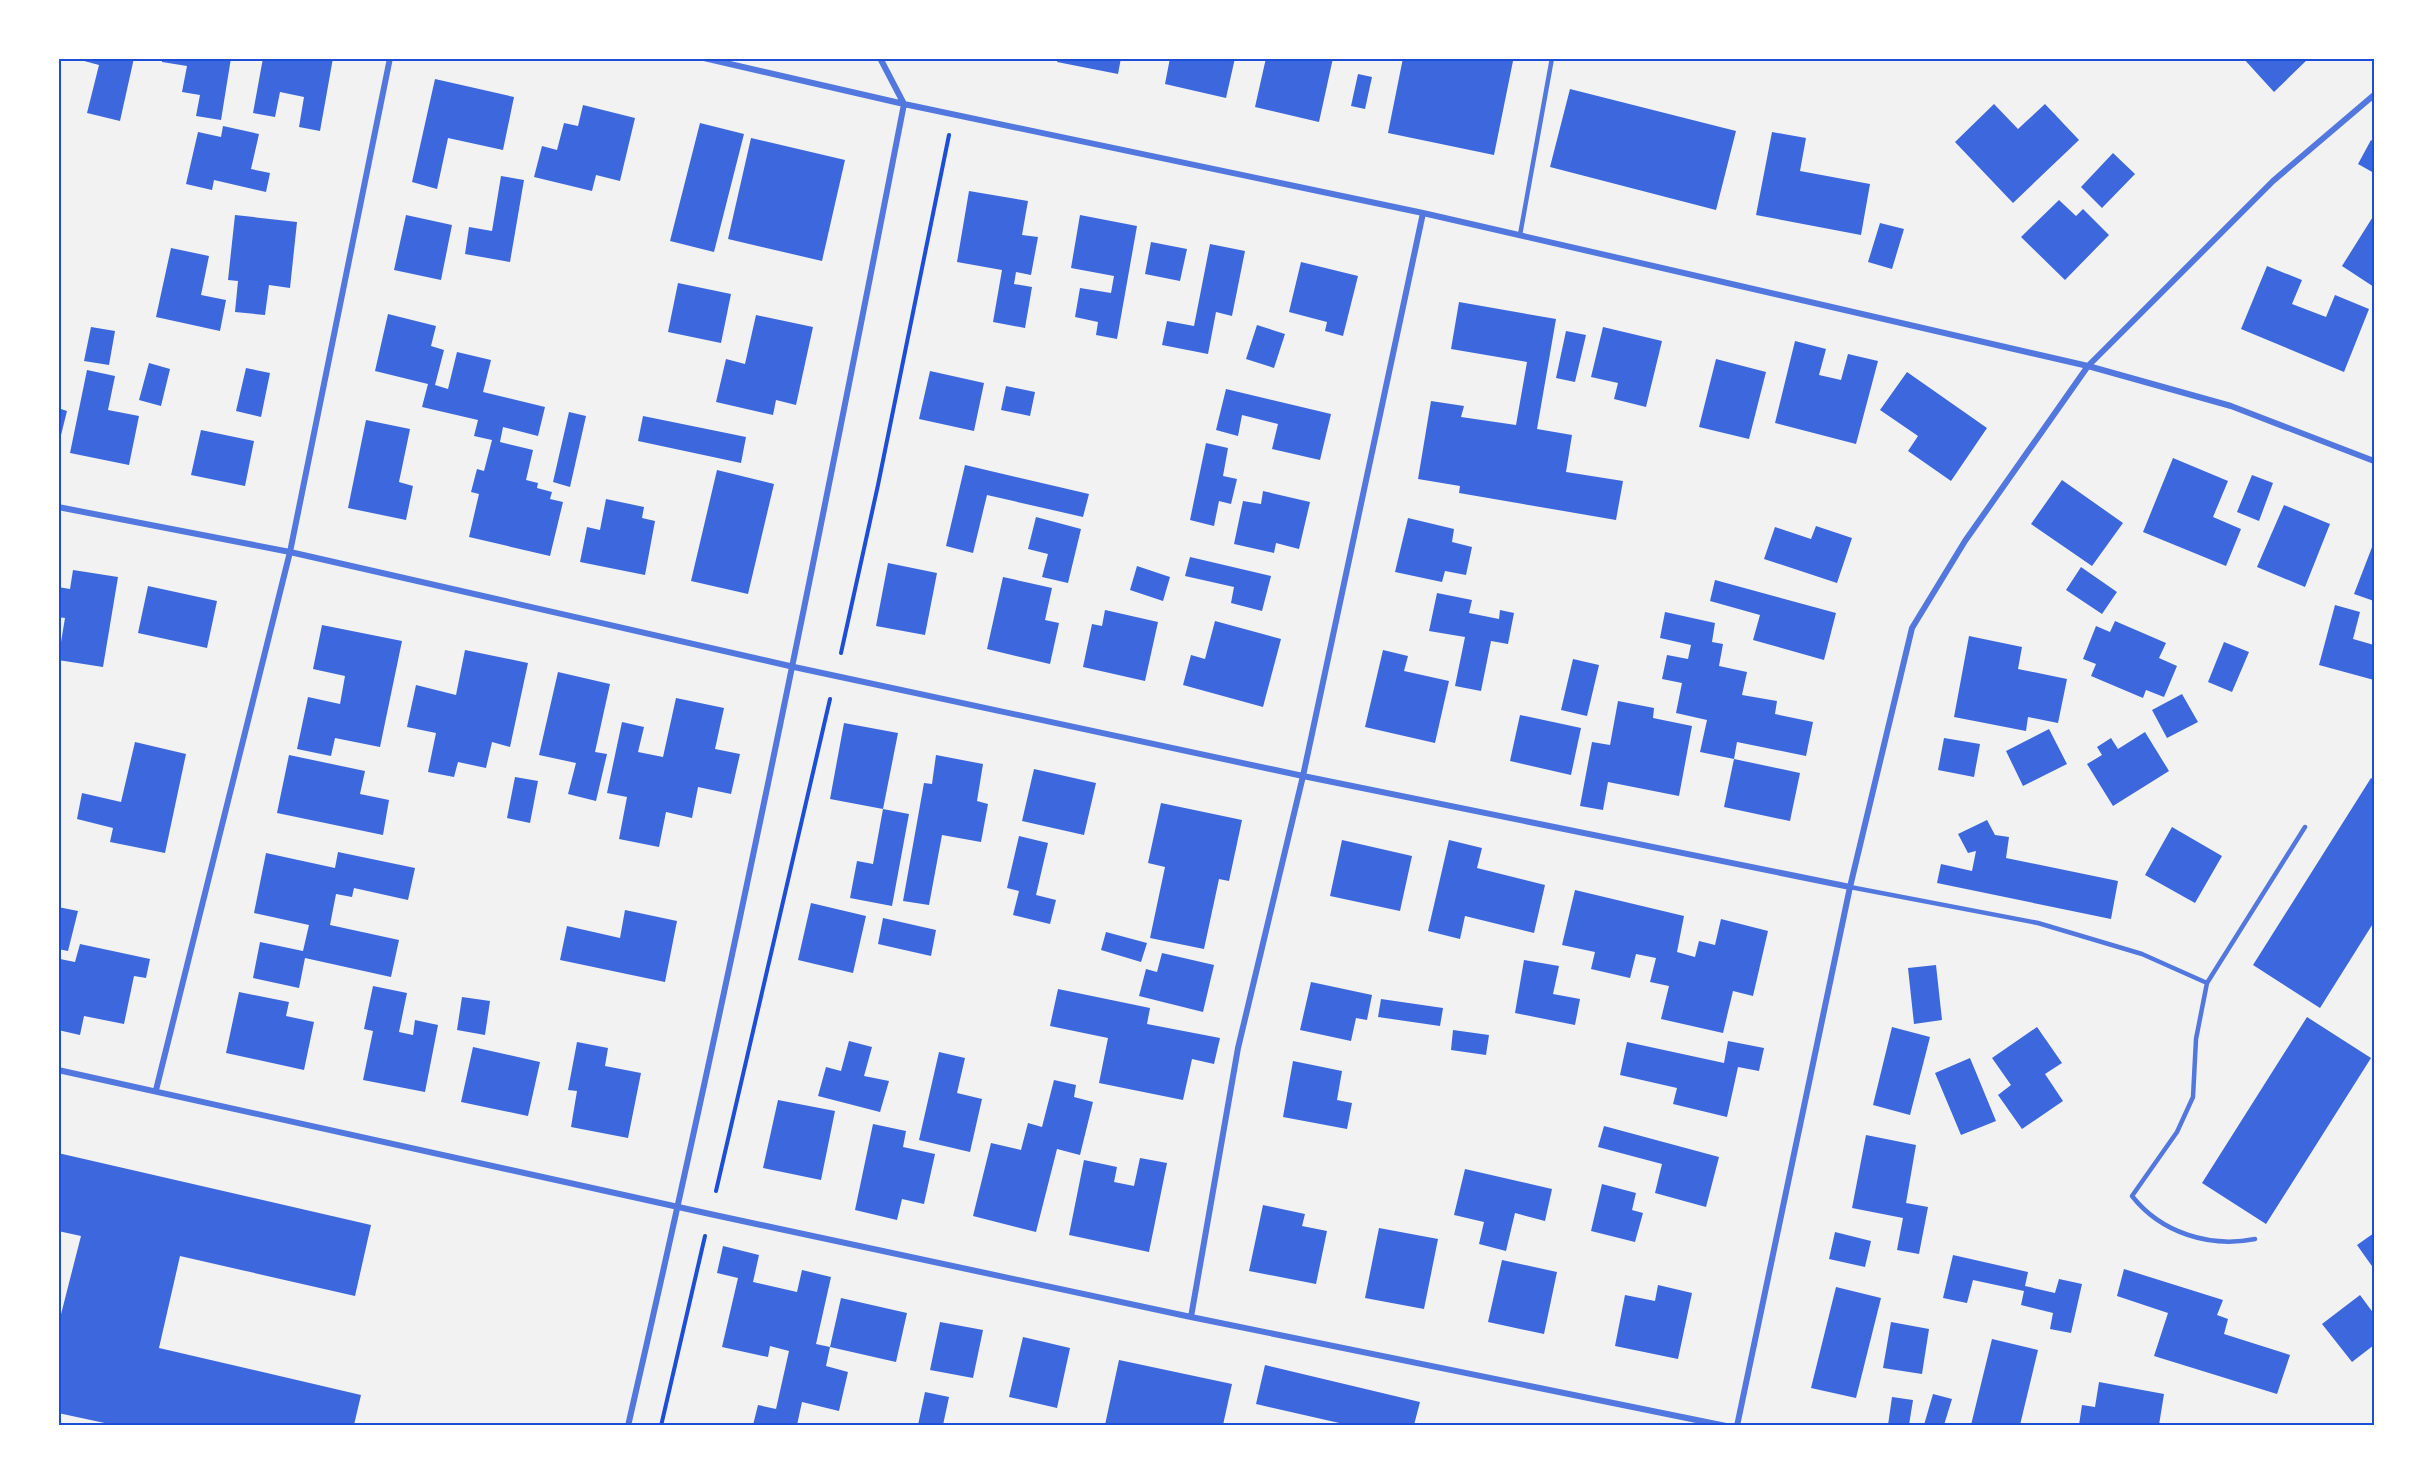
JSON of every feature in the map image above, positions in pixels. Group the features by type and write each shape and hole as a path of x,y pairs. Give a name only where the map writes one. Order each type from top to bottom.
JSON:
{"street":[{"path":"156,1090 290,552 390,58"},
{"path":"704,58 904,104 1423,213 2088,366 2231,406 2374,461"},
{"path":"628,1425 678,1208 794,667 904,104 880,58"},
{"path":"1737,1425 1850,887 1912,628 1965,541 2088,366 2273,181 2374,95"},
{"path":"1191,1317 1238,1048 1303,776 1423,213"},
{"path":"58,507 290,552 794,667 1303,776 1850,887"},
{"path":"58,1070 710,1215 1191,1317 1726,1425"}],"lane":[{"path":"1520,235 1552,58"},
{"path":"2255,1239 2234,1243 2193,1238 2146,1213 2132,1196 2177,1132 2193,1097 2196,1039 2207,983 2305,827"},
{"path":"1850,887 2038,923 2142,954 2207,983"}],"path":[{"path":"661,1425 836,676 878,485 953,114"}],"building":[{"path":"73,58 134,58 120,121 87,113 99,65"},
{"path":"162,58 231,58 221,120 196,116 200,95 182,92 187,66 162,62"},
{"path":"263,58 333,58 320,131 299,127 304,97 280,92 275,117 253,113"},
{"path":"1058,58 1121,58 1118,74 1057,62"},
{"path":"1170,58 1235,58 1226,98 1165,84"},
{"path":"1266,58 1333,58 1319,122 1255,107"},
{"path":"1403,58 1502,58 1513,61 1494,155 1388,133"},
{"path":"2243,58 2309,58 2274,92"},
{"path":"1358,74 1372,77 1365,109 1351,106"},
{"path":"435,79 514,97 503,150 448,138 437,189 412,182"},
{"path":"1570,89 1736,131 1716,210 1550,167"},
{"path":"1994,104 2018,129 2045,104 2079,140 2013,203 1955,142"},
{"path":"583,105 635,118 620,181 596,175 592,191 534,177 542,146 557,150 564,123 578,126"},
{"path":"700,123 744,134 714,252 670,241"},
{"path":"223,126 259,134 251,169 270,173 266,192 214,180 212,190 186,184 198,132 221,137"},
{"path":"1772,132 1806,138 1800,171 1870,184 1861,235 1756,215"},
{"path":"751,138 845,160 822,261 728,239"},
{"path":"2371,140 2374,142 2374,173 2358,164"},
{"path":"2113,153 2135,174 2102,208 2081,187"},
{"path":"501,176 524,180 510,262 465,254 469,227 492,231"},
{"path":"969,191 1028,201 1022,235 1038,237 1031,275 1016,272 1014,284 1032,287 1025,328 993,322 1002,270 957,262"},
{"path":"2059,200 2076,216 2083,209 2109,235 2065,280 2021,237"},
{"path":"235,215 297,222 290,288 269,285 265,315 235,312 238,281 228,280"},
{"path":"406,215 452,225 441,280 394,270"},
{"path":"1080,215 1137,226 1117,339 1096,335 1098,322 1075,317 1080,288 1111,293 1114,276 1071,268"},
{"path":"2374,215 2374,287 2342,266"},
{"path":"1880,223 1904,229 1892,269 1868,262"},
{"path":"1151,242 1187,249 1180,281 1145,274"},
{"path":"1210,244 1245,251 1232,316 1216,312 1208,354 1162,345 1167,321 1194,326"},
{"path":"171,248 209,256 201,295 226,300 220,331 156,317"},
{"path":"1301,262 1358,276 1343,336 1325,331 1327,322 1289,312"},
{"path":"2267,266 2302,280 2292,304 2326,317 2335,295 2369,309 2344,372 2241,329"},
{"path":"678,283 731,294 721,343 668,332"},
{"path":"1459,302 1556,319 1537,429 1572,435 1566,472 1623,481 1616,520 1459,493 1460,486 1418,479 1431,401 1464,406 1461,417 1516,425 1527,362 1451,349"},
{"path":"388,314 436,326 431,346 444,350 435,385 448,389 457,352 491,360 483,392 545,407 538,436 503,427 500,442 533,450 526,480 538,483 537,488 552,492 550,499 563,502 550,556 469,537 479,494 471,492 477,469 484,471 492,440 474,436 478,420 422,407 428,384 375,371"},
{"path":"756,315 813,327 796,405 776,400 773,415 716,402 726,359 745,364"},
{"path":"1257,325 1285,334 1274,368 1246,359"},
{"path":"91,327 115,331 109,365 84,361"},
{"path":"1603,327 1662,341 1646,407 1614,399 1618,383 1591,377"},
{"path":"1566,331 1586,335 1575,382 1556,378"},
{"path":"1795,341 1826,349 1819,375 1841,380 1848,354 1878,361 1856,444 1775,423"},
{"path":"1716,359 1766,372 1749,439 1699,427"},
{"path":"149,363 170,369 161,406 139,400"},
{"path":"246,368 270,373 261,417 236,411"},
{"path":"87,370 115,376 108,410 139,416 129,465 70,453"},
{"path":"930,371 984,383 974,431 919,419"},
{"path":"1907,372 1987,428 1951,481 1908,451 1918,436 1880,410"},
{"path":"1006,386 1035,392 1030,416 1001,410"},
{"path":"1226,389 1331,414 1320,460 1272,449 1278,424 1242,415 1238,436 1216,430"},
{"path":"58,408 67,411 59,443 58,443"},
{"path":"569,412 586,416 570,487 553,482"},
{"path":"643,416 746,437 741,463 638,441"},
{"path":"366,420 410,429 399,482 413,486 406,520 348,508"},
{"path":"201,430 254,441 245,486 191,475"},
{"path":"1206,443 1228,448 1223,476 1237,479 1231,504 1219,501 1214,526 1190,520"},
{"path":"2173,458 2228,481 2213,517 2241,529 2226,566 2143,532"},
{"path":"965,465 1089,494 1083,517 987,495 973,553 946,546"},
{"path":"717,470 774,484 748,594 691,581"},
{"path":"2252,475 2273,483 2259,521 2237,512"},
{"path":"2062,480 2123,523 2092,566 2031,524"},
{"path":"1263,491 1310,502 1299,549 1276,543 1274,553 1234,544 1243,501 1261,504"},
{"path":"606,499 644,507 642,518 655,521 645,575 580,562 587,527 600,530"},
{"path":"2284,505 2330,524 2305,587 2257,567"},
{"path":"1036,517 1081,529 1068,583 1042,577 1048,554 1028,549"},
{"path":"1408,518 1454,529 1452,542 1472,547 1466,575 1445,571 1442,582 1395,572"},
{"path":"1816,526 1852,538 1837,583 1764,559 1775,527 1811,539"},
{"path":"2374,542 2374,601 2354,594"},
{"path":"1190,557 1271,576 1262,611 1231,603 1234,587 1185,576"},
{"path":"888,563 937,573 925,635 876,626"},
{"path":"1137,566 1170,577 1163,601 1130,590"},
{"path":"2081,567 2117,592 2102,614 2066,590"},
{"path":"73,570 118,577 103,667 58,660 65,618 58,617 58,587 70,589"},
{"path":"1003,577 1052,588 1045,620 1059,623 1050,664 987,649"},
{"path":"1715,580 1836,613 1824,660 1753,640 1760,615 1710,601"},
{"path":"148,586 217,601 207,648 138,633"},
{"path":"1437,593 1472,600 1469,613 1499,619 1500,610 1514,613 1508,644 1491,641 1481,691 1455,686 1465,637 1429,631"},
{"path":"2335,605 2360,612 2353,639 2374,645 2374,680 2319,665"},
{"path":"1105,610 1158,622 1145,681 1083,667 1092,624 1102,626"},
{"path":"1665,612 1715,623 1712,642 1723,644 1719,666 1747,672 1742,695 1777,701 1775,714 1813,722 1806,756 1737,742 1734,759 1700,752 1707,720 1676,713 1682,683 1662,679 1667,655 1688,659 1691,645 1660,638"},
{"path":"1215,621 1281,639 1263,707 1183,685 1191,655 1205,659"},
{"path":"2115,621 2166,643 2159,658 2177,666 2164,697 2146,690 2143,698 2091,676 2096,664 2083,659 2096,626 2110,632"},
{"path":"322,625 402,641 380,747 335,738 331,756 297,749 308,697 340,704 345,676 313,669"},
{"path":"1969,636 2022,647 2018,669 2067,679 2058,723 2028,717 2026,731 1954,717"},
{"path":"2224,642 2249,652 2232,692 2208,682"},
{"path":"465,650 528,663 510,747 492,742 486,768 458,762 454,777 428,772 436,733 407,727 416,685 456,695"},
{"path":"1383,650 1408,656 1404,671 1449,681 1435,743 1365,727"},
{"path":"1573,659 1599,665 1587,716 1561,710"},
{"path":"558,672 610,684 595,752 607,754 596,801 568,794 576,763 539,755"},
{"path":"2182,694 2198,722 2167,738 2152,710"},
{"path":"676,698 724,708 715,749 740,754 731,794 698,787 692,818 666,812 659,847 619,839 627,797 607,793 622,722 644,727 638,752 663,757"},
{"path":"1618,701 1654,708 1653,718 1692,726 1679,796 1608,782 1603,810 1580,806 1592,742 1610,745"},
{"path":"1520,715 1581,728 1571,775 1510,761"},
{"path":"844,723 898,733 883,809 830,799"},
{"path":"2049,729 2067,764 2023,786 2006,751"},
{"path":"2145,732 2169,771 2113,806 2087,764 2102,755 2097,747 2111,738 2118,749"},
{"path":"1944,738 1980,744 1974,777 1938,770"},
{"path":"135,742 186,754 165,853 110,842 113,828 77,819 82,793 121,802"},
{"path":"289,755 365,771 360,794 389,800 383,835 277,813"},
{"path":"936,755 983,764 977,801 988,804 981,842 942,835 929,905 903,901 924,783 932,784"},
{"path":"1734,759 1800,773 1790,821 1724,807"},
{"path":"1034,769 1096,783 1084,835 1022,821"},
{"path":"515,777 538,781 530,823 507,818"},
{"path":"2371,778 2374,780 2374,922 2320,1008 2253,965"},
{"path":"1161,803 1242,820 1229,881 1219,879 1204,949 1150,938 1165,867 1148,863"},
{"path":"883,809 909,814 892,906 850,898 857,861 873,864"},
{"path":"1987,820 1995,835 2009,837 2006,858 2118,881 2111,919 1937,883 1941,864 1972,871 1976,851 1968,853 1958,834"},
{"path":"2172,827 2222,856 2195,903 2145,875"},
{"path":"1019,836 1048,843 1036,895 1056,900 1050,924 1013,915 1019,891 1007,888"},
{"path":"1342,840 1412,856 1400,911 1330,896"},
{"path":"1449,840 1482,848 1477,868 1545,885 1534,933 1465,916 1460,939 1428,931"},
{"path":"338,852 415,868 408,900 354,888 352,897 336,894 330,925 399,940 391,977 305,958 299,988 253,978 260,942 303,951 309,925 254,913 266,853 335,868"},
{"path":"1575,890 1684,916 1677,952 1695,957 1699,941 1715,945 1721,919 1768,931 1753,996 1733,991 1723,1033 1661,1019 1669,986 1650,982 1656,958 1636,954 1630,978 1591,969 1595,952 1562,945"},
{"path":"811,903 866,916 853,973 798,960"},
{"path":"58,907 78,911 68,951 58,949"},
{"path":"625,910 677,921 665,982 560,960 567,926 620,938"},
{"path":"883,918 936,930 931,956 878,944"},
{"path":"1106,932 1147,943 1141,962 1101,950"},
{"path":"80,944 150,959 146,978 134,976 124,1024 84,1016 80,1035 58,1030 60,959 75,962"},
{"path":"1162,953 1214,965 1203,1012 1139,996 1146,969 1157,972"},
{"path":"1524,960 1559,966 1553,994 1580,999 1575,1025 1515,1013"},
{"path":"1936,965 1942,1020 1914,1024 1908,968"},
{"path":"1311,982 1372,995 1367,1020 1356,1018 1351,1041 1300,1030"},
{"path":"373,986 407,993 399,1032 413,1035 415,1020 438,1025 425,1092 363,1080 373,1031 364,1029"},
{"path":"1058,989 1150,1008 1147,1024 1220,1038 1214,1064 1192,1059 1183,1100 1099,1083 1108,1038 1050,1026"},
{"path":"239,992 289,1002 286,1016 314,1022 304,1070 226,1053"},
{"path":"462,997 490,1001 485,1035 457,1030"},
{"path":"1381,999 1443,1008 1440,1026 1378,1017"},
{"path":"2307,1017 2371,1058 2266,1224 2202,1183"},
{"path":"1892,1027 1930,1037 1910,1115 1873,1105"},
{"path":"2037,1027 2062,1063 2045,1074 2063,1101 2022,1129 1998,1095 2011,1085 1992,1058"},
{"path":"1453,1030 1489,1035 1486,1055 1451,1050"},
{"path":"849,1041 872,1047 864,1076 889,1081 880,1112 818,1096 826,1067 841,1071"},
{"path":"1728,1041 1764,1048 1759,1071 1738,1067 1727,1117 1673,1104 1677,1088 1620,1075 1627,1042 1724,1063"},
{"path":"577,1042 608,1048 605,1066 641,1073 628,1138 571,1127 577,1091 568,1090"},
{"path":"473,1047 540,1062 528,1116 461,1102"},
{"path":"939,1052 965,1058 957,1093 982,1099 970,1152 919,1140"},
{"path":"1970,1058 1996,1121 1961,1135 1935,1073"},
{"path":"1293,1061 1342,1071 1337,1100 1352,1103 1347,1129 1283,1117"},
{"path":"1054,1080 1076,1085 1074,1097 1093,1102 1080,1155 1057,1149 1036,1232 973,1216 991,1143 1021,1150 1028,1123 1042,1127"},
{"path":"778,1100 835,1111 821,1180 763,1168"},
{"path":"873,1124 906,1131 903,1147 935,1154 924,1204 902,1199 897,1220 855,1210"},
{"path":"1604,1126 1719,1157 1706,1207 1655,1193 1662,1164 1598,1147"},
{"path":"1866,1135 1916,1145 1906,1203 1928,1207 1919,1254 1897,1250 1903,1218 1852,1208"},
{"path":"58,1153 371,1225 355,1296 180,1256 159,1348 361,1395 354,1425 114,1425 58,1413 58,1326 81,1236 58,1231"},
{"path":"1140,1158 1167,1163 1149,1252 1069,1235 1084,1160 1117,1167 1114,1182 1134,1186"},
{"path":"1465,1169 1552,1189 1545,1221 1515,1213 1506,1251 1479,1244 1484,1222 1454,1215"},
{"path":"1602,1184 1636,1193 1632,1210 1643,1213 1635,1242 1591,1231"},
{"path":"1263,1205 1305,1214 1302,1226 1327,1231 1316,1284 1249,1271"},
{"path":"1379,1228 1438,1239 1424,1309 1365,1298"},
{"path":"1835,1232 1871,1241 1865,1267 1829,1259"},
{"path":"2374,1233 2374,1269 2357,1245"},
{"path":"723,1246 759,1255 753,1282 797,1292 802,1270 831,1277 816,1344 830,1347 826,1366 848,1372 839,1411 802,1402 797,1425 753,1425 758,1405 776,1409 789,1351 770,1346 768,1357 722,1347 738,1278 717,1273"},
{"path":"1953,1255 2028,1272 2025,1286 2055,1293 2059,1279 2082,1284 2071,1333 2050,1329 2053,1313 2021,1305 2024,1291 1973,1280 1967,1303 1943,1298"},
{"path":"1502,1260 1557,1272 1544,1334 1488,1322"},
{"path":"2124,1269 2223,1300 2217,1315 2228,1319 2224,1334 2290,1355 2277,1394 2154,1356 2168,1313 2117,1296"},
{"path":"1658,1285 1692,1293 1678,1359 1615,1346 1625,1295 1655,1301"},
{"path":"1836,1287 1881,1298 1856,1398 1811,1388"},
{"path":"2360,1295 2374,1314 2374,1345 2352,1362 2322,1324"},
{"path":"841,1298 907,1313 896,1362 830,1347"},
{"path":"940,1322 983,1330 973,1378 930,1370"},
{"path":"1891,1322 1929,1329 1922,1374 1883,1368"},
{"path":"1023,1337 1070,1348 1057,1408 1009,1397"},
{"path":"1992,1339 2038,1350 2020,1425 1971,1425"},
{"path":"1119,1360 1232,1384 1223,1425 1105,1425"},
{"path":"1265,1365 1420,1402 1414,1425 1348,1425 1256,1404"},
{"path":"2099,1382 2164,1394 2159,1425 2079,1425 2082,1405 2095,1407"},
{"path":"925,1392 949,1397 943,1425 918,1425"},
{"path":"1933,1394 1952,1399 1944,1425 1924,1425"},
{"path":"1892,1397 1913,1400 1909,1425 1888,1425"}]}
